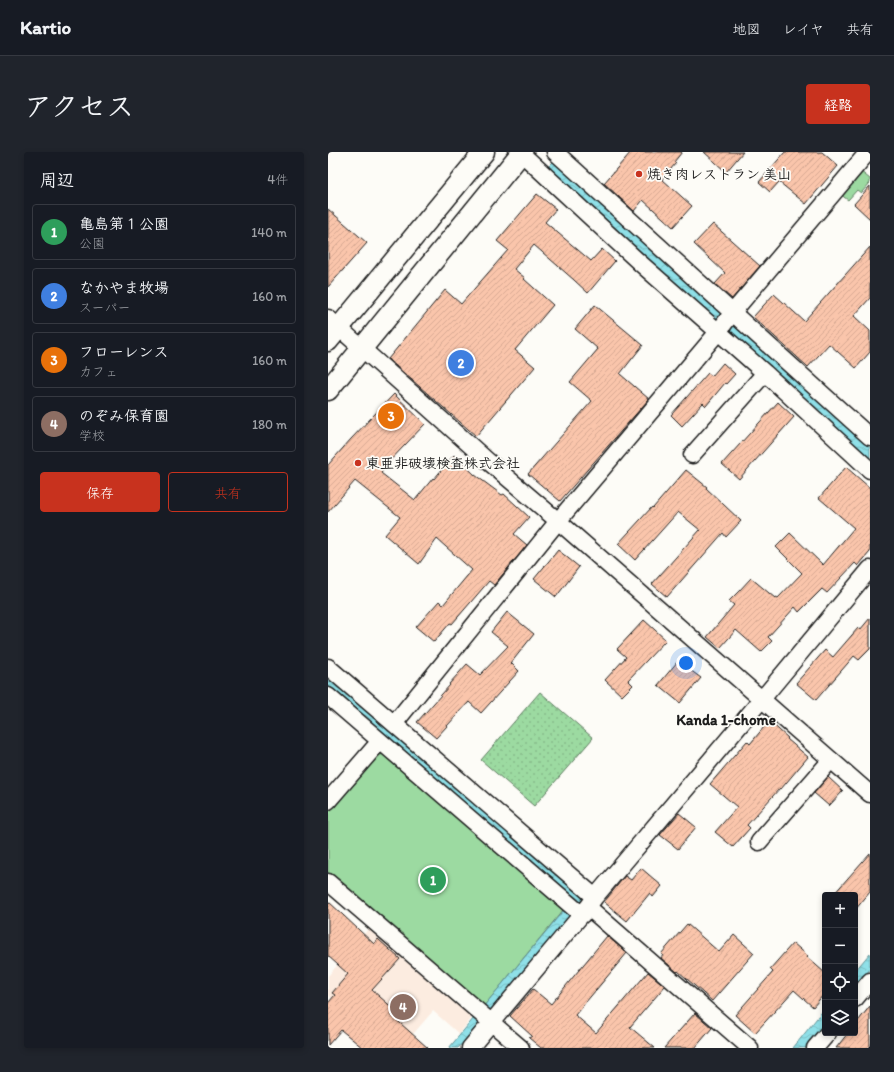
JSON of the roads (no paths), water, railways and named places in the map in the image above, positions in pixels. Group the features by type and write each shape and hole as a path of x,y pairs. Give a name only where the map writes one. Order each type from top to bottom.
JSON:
{"street":[{"path":"484,152 332,329 362,348 490,463 870,794"},
{"path":"328,390 521,152 640,263 726,323 870,437"},
{"path":"555,152 726,323 765,373 870,470"},
{"path":"328,801 558,521 726,323 868,152"},
{"path":"692,455 765,373"},
{"path":"470,1048 485,1017 762,699 870,569"},
{"path":"328,667 386,731 582,907 750,1048"},
{"path":"328,696 386,731 582,907"},
{"path":"759,842 831,760"},
{"path":"328,882 520,1048"},
{"path":"815,1048 825,1036"}],"water":[{"path":"555,160 730,322 870,448 870,460 547,168"},
{"path":"328,676 586,899 458,1048 449,1048 573,899 328,687"},
{"path":"870,953 870,969 858,984 858,967"},
{"path":"822,1012 822,1029 806,1048 793,1048"}],"place":[{"name":"焼き肉レストラン 美山","path":"639,174"},
{"name":"なかやま牧場","path":"461,363"},
{"name":"フローレンス","path":"391,416"},
{"name":"東亜非破壊検査株式会社","path":"358,463"},
{"name":"亀島第１公園","path":"433,880"},
{"name":"のぞみ保育園","path":"403,1007"}],"district":[{"name":"Kanda 1-chome","path":"726,720"}]}
